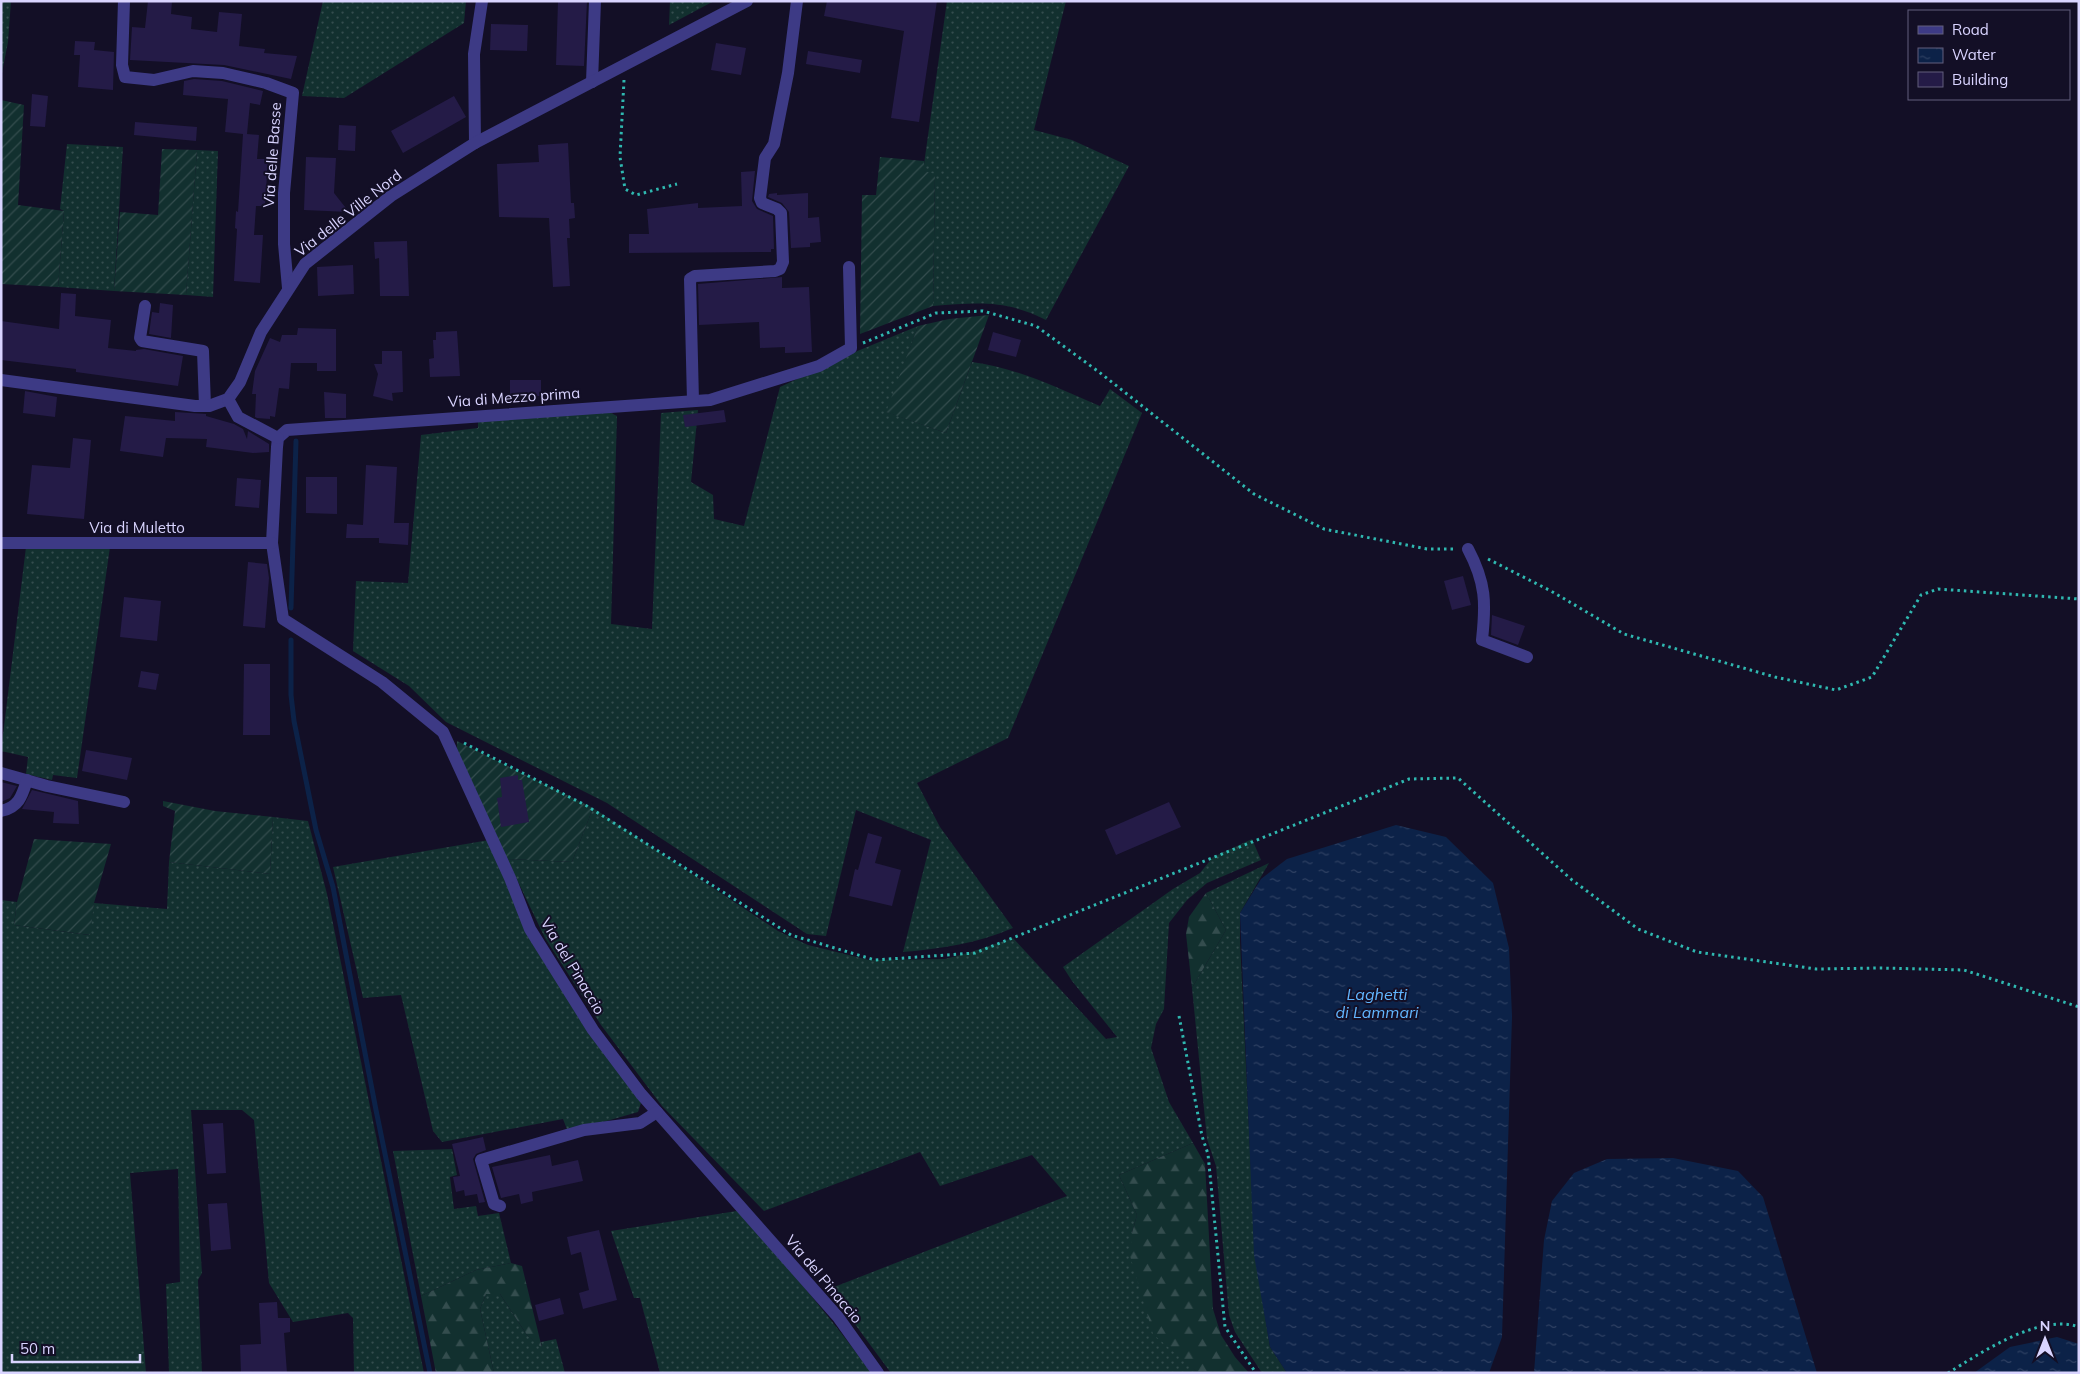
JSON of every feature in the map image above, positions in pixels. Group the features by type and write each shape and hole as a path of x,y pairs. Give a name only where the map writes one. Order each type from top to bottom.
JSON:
{"street":[{"name":"Via delle Basse","path":"124,1 122,65 125,77 154,80 193,71 213,72 266,82 293,93 284,193 284,244 288,288"},
{"path":"475,143 474,54 482,1"},
{"path":"592,82 595,1"},
{"name":"Via delle Ville Nord","path":"228,399 240,382 261,332 305,264 391,196 475,143 747,1"},
{"path":"693,401 690,279 695,276 775,271 780,269 783,262 781,213 778,209 762,204 760,198 765,158 774,144 788,73 797,1"},
{"path":"849,267 851,348"},
{"path":"145,306 140,338 142,341 203,351 204,406"},
{"name":"Via di Mezzo prima","path":"278,438 286,430 710,400 819,366 851,348"},
{"path":"1,380 204,406 228,399 238,417 278,438 272,543"},
{"name":"Via di Muletto","path":"1,543 272,543"},
{"name":"Via del Pinaccio","path":"272,543 284,619 382,682 443,732 510,878 530,929 593,1030 657,1112 838,1317 878,1373"},
{"path":"1468,549 1479,569 1486,607 1482,640 1528,657"},
{"path":"1,773 124,802"},
{"path":"1,812 10,810 19,802 27,780"},
{"path":"500,1206 494,1204 481,1160 584,1130 640,1123 657,1112"}],"path":[{"path":"622,67 625,83 620,157 625,189 636,195 677,184"},
{"path":"851,348 936,313 982,311 1036,326 1099,372 1254,494 1324,528 1427,549 1468,549 1551,591 1624,634 1776,677 1836,690 1872,677 1922,595 1938,589 2079,599"},
{"path":"443,732 587,806 791,935 875,960 975,953 1409,780 1458,778 1572,880 1638,929 1697,952 1816,969 1964,970 2079,1007"},
{"path":"1179,1016 1202,1136 1208,1154 1225,1327 1256,1373"},
{"path":"1948,1373 2011,1337 2039,1326 2073,1325 2079,1327"}],"green space":[{"path":"1,1 11,1 8,42 1,78"},
{"path":"323,1 466,1 464,23 344,98 302,96"},
{"path":"670,1 714,1 669,25"},
{"path":"947,1 1066,1 1034,130 1072,140 1129,166 1046,320 1017,309 990,304 933,306 935,175 923,171"},
{"path":"1,100 24,105 18,205 64,211 58,287 1,284"},
{"path":"67,144 123,147 114,291 58,287 64,211 60,209"},
{"path":"162,149 197,150 186,295 114,291 120,212 158,215"},
{"path":"197,150 218,151 213,297 186,295"},
{"path":"880,157 924,161 924,171 935,174 933,306 860,334 862,195 876,195"},
{"path":"989,315 946,433 886,412 918,326 949,319"},
{"path":"918,326 887,412 946,433 972,362 1022,374 1100,406 1110,389 1142,413 1008,738 917,783 940,827 1013,928 959,945 903,952 931,840 856,810 826,936 807,934 607,803 446,722 409,686 353,651 356,581 408,583 421,435 478,428 478,419 609,412 617,416 611,624 652,629 661,413 698,410 691,482 713,495 714,519 744,526 780,387 855,352"},
{"path":"26,547 110,547 77,778 53,775 52,780 26,774 28,757 1,751"},
{"path":"457,741 593,808 572,862 507,859 457,753"},
{"path":"163,801 215,811 273,817 270,874 169,862 175,811 163,806"},
{"path":"593,808 778,931 808,945 869,960 945,959 1013,938 1106,1039 1117,1037 1063,967 1173,889 1200,873 1213,857 1252,839 1261,860 1207,883 1187,900 1169,923 1164,1009 1156,1024 1151,1048 1169,1102 1193,1143 1119,1175 1137,1215 1132,1233 1188,1363 1198,1373 891,1373 829,1289 1067,1196 1032,1155 940,1186 920,1152 764,1211 662,1106 601,1025 545,938 507,859 572,862"},
{"path":"273,817 308,821 327,894 424,1373 354,1373 353,1318 348,1313 293,1322 269,1283 254,1120 242,1110 191,1110 202,1273 198,1280 202,1373 169,1373 166,1284 180,1282 178,1169 130,1173 146,1373 1,1373 1,900 17,902 14,925 89,935 94,903 167,909 169,862 270,874"},
{"path":"34,839 111,844 94,903 90,935 14,925 17,902"},
{"path":"489,840 513,900 641,1103 638,1112 568,1132 563,1119 442,1142 433,1131 401,995 363,998 333,867"},
{"path":"1269,863 1240,913 1240,941 1255,1255 1270,1347 1287,1373 1262,1373 1235,1332 1229,1315 1216,1166 1207,1139 1192,988 1226,930 1206,893"},
{"path":"1206,893 1226,930 1192,988 1186,934 1189,917"},
{"path":"1193,1143 1205,1164 1213,1309 1221,1335 1235,1357 1249,1373 1198,1373 1153,1334 1130,1256 1132,1233 1137,1215 1119,1175"},
{"path":"452,1149 457,1175 450,1177 454,1209 476,1206 478,1216 499,1213 511,1263 476,1270 421,1296 393,1151"},
{"path":"743,1210 840,1331 871,1373 660,1373 640,1298 634,1298 611,1231"},
{"path":"511,1263 522,1266 542,1348 527,1335 500,1294 486,1294 480,1309 494,1373 436,1373 421,1296 476,1270"},
{"path":"486,1294 500,1294 527,1335 542,1347 541,1342 556,1339 565,1373 494,1373 480,1309"}],"water":[{"name":"Laghetti di Lammari","path":"1396,825 1446,837 1493,883 1509,948 1512,1016 1502,1337 1489,1373 1287,1373 1270,1347 1254,1255 1240,913 1261,879 1287,859"},
{"path":"1673,1158 1738,1171 1763,1197 1817,1373 1534,1373 1544,1240 1552,1201 1574,1173 1607,1159"},
{"path":"2057,1337 2079,1344 2079,1373 1974,1373 2010,1347"}],"building":[{"path":"148,1 172,1 171,14 192,17 191,29 217,32 219,12 242,14 239,46 265,49 264,53 297,56 291,79 224,65 130,60 132,27 145,28"},
{"path":"558,1 587,1 584,66 556,65"},
{"path":"827,1 937,1 919,122 891,118 904,31 824,16"},
{"path":"491,24 528,25 527,51 490,50"},
{"path":"75,41 95,42 94,50 114,52 113,90 78,87 80,55 74,55"},
{"path":"716,43 746,48 741,75 711,70"},
{"path":"808,51 862,60 860,73 806,64"},
{"path":"194,79 222,81 263,91 260,105 250,103 247,134 259,135 257,159 268,159 265,206 256,206 254,235 263,235 260,283 234,281 237,229 235,228 236,211 238,212 243,134 225,132 228,99 183,95 184,81"},
{"path":"32,94 48,96 45,127 30,126"},
{"path":"454,96 466,117 403,153 391,131"},
{"path":"135,122 197,127 196,141 134,135"},
{"path":"339,125 356,126 355,151 338,150"},
{"path":"568,143 571,203 574,203 575,218 569,219 570,238 567,238 570,286 553,287 549,218 499,217 497,164 539,162 538,145"},
{"path":"306,157 336,158 334,193 349,212 304,210"},
{"path":"755,171 752,201 757,209 773,216 774,249 771,249 771,252 629,253 629,234 649,234 647,209 698,203 698,208 742,206 741,172"},
{"path":"777,193 777,195 808,193 808,218 819,217 821,242 810,243 810,247 791,248 789,212 782,203 768,197 769,194"},
{"path":"407,241 409,296 380,296 379,258 375,259 374,242"},
{"path":"353,265 354,294 318,296 317,267"},
{"path":"782,277 782,288 809,287 812,352 785,353 785,347 760,348 759,322 699,325 698,284"},
{"path":"61,293 76,294 75,316 111,320 108,348 136,351 144,349 183,356 178,386 76,372 76,369 1,360 1,321 59,329"},
{"path":"160,303 173,305 171,338 149,334 152,312 159,313"},
{"path":"298,328 336,329 336,371 317,371 317,363 291,363 289,389 279,388 275,417 270,416 270,419 257,418 255,417 256,394 252,394 255,371 270,338 280,342 282,335 297,335"},
{"path":"457,331 460,376 430,377 429,359 434,358 433,340 436,340 436,332"},
{"path":"993,332 1021,340 1016,357 988,350"},
{"path":"382,351 402,351 403,392 392,393 393,401 373,396 378,374 374,364 382,364"},
{"path":"510,380 541,380 541,396 510,396"},
{"path":"25,391 57,397 55,417 23,413"},
{"path":"324,392 346,394 346,418 325,418"},
{"path":"724,410 726,422 685,427 683,415"},
{"path":"175,412 206,414 206,416 234,424 243,429 247,439 248,431 269,444 269,452 253,453 206,447 207,439 166,438 163,457 120,451 125,416 175,421"},
{"path":"73,438 91,440 84,519 27,514 32,465 70,468"},
{"path":"366,465 397,467 394,523 409,523 408,545 379,543 379,538 346,538 347,524 363,525"},
{"path":"306,477 337,477 337,514 306,513"},
{"path":"237,478 261,480 259,508 235,506"},
{"path":"248,562 267,564 269,578 265,628 243,626"},
{"path":"1463,576 1471,605 1452,610 1444,581"},
{"path":"124,597 161,601 157,641 120,637"},
{"path":"1492,615 1525,626 1518,645 1491,635"},
{"path":"244,664 270,664 270,735 243,735"},
{"path":"141,671 159,674 156,690 138,687"},
{"path":"86,750 132,758 127,780 82,771"},
{"path":"518,775 518,780 522,780 529,822 501,827 497,798 502,797 500,778"},
{"path":"1,782 17,786 10,798 1,802"},
{"path":"32,790 78,801 79,824 53,823 54,812 22,809"},
{"path":"1169,802 1181,827 1116,855 1105,830"},
{"path":"868,833 882,837 875,863 901,870 892,906 849,896 855,869 858,870"},
{"path":"223,1123 226,1173 207,1174 203,1124"},
{"path":"483,1137 486,1150 476,1154 473,1159 485,1202 479,1203 477,1194 465,1196 464,1190 456,1192 453,1177 460,1176 452,1144"},
{"path":"550,1155 552,1166 578,1160 583,1181 532,1192 533,1201 521,1204 519,1194 501,1198 492,1167"},
{"path":"227,1203 231,1249 211,1251 208,1204"},
{"path":"599,1230 617,1300 583,1309 579,1293 589,1290 581,1252 571,1255 567,1237"},
{"path":"560,1298 564,1314 539,1321 535,1305"},
{"path":"277,1302 278,1318 290,1318 290,1332 284,1333 287,1373 241,1373 240,1345 261,1344 259,1303"}],"waterway":[{"path":"291,608 296,441"},
{"path":"291,640 291,695 294,721 316,830 333,887 430,1373"}]}
